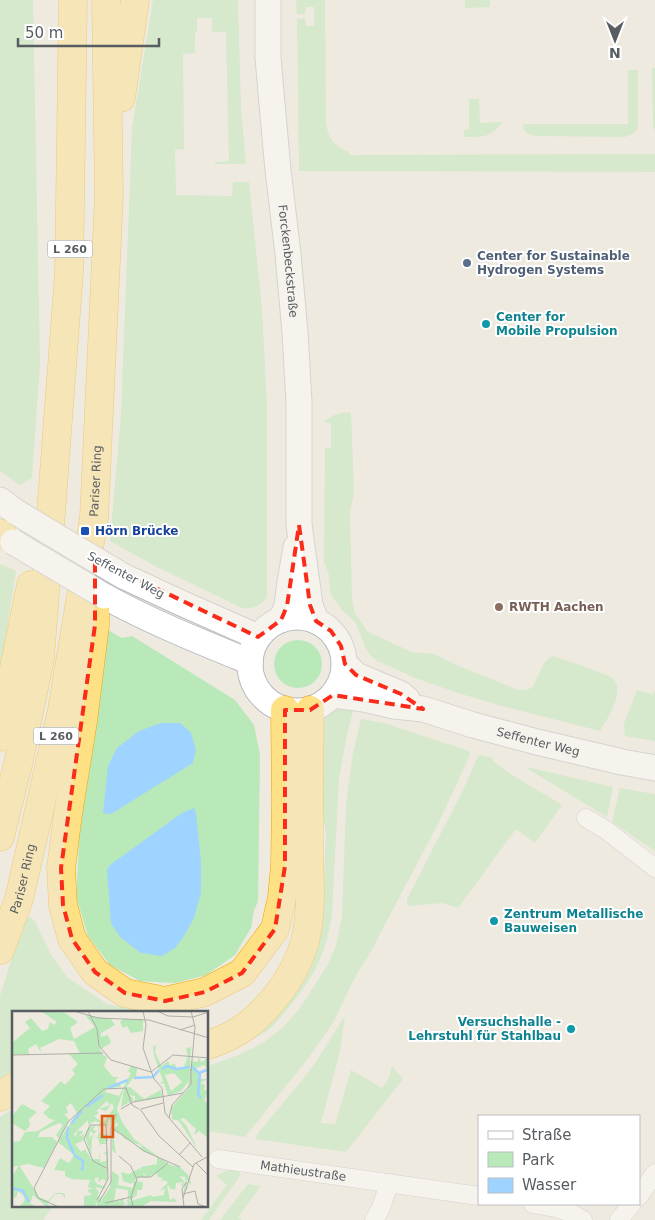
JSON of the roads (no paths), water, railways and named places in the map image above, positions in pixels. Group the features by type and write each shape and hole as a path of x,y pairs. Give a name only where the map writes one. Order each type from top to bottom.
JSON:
{"highway":[{"name":"Pariser Ring","path":"0,950 19,899 62,710 94,518 109,196 106,0"},
{"path":"109,196 135,0"},
{"name":"L 260","path":"0,837 19,760 40,659 69,273 73,2"},
{"path":"0,737 28,598 53,492"},
{"path":"94,518 95,625 61,868 63,905 72,939 76,946 95,972 125,994 165,1001 205,992 242,973 275,929 282,897 285,866 286,803 297,710"},
{"path":"209,1045 233,1034 257,1017 286,982 305,942 310,900 309,804 297,710"},
{"path":"0,1097 12,1088"}],"street":[{"name":"Forckenbeckstraße","path":"268,0 268,57 298,376 300,525 310,605 316,621"},
{"name":"Seffenter Weg","path":"8,506 123,576 258,637"},
{"name":"Forckenbeckstraße","path":"281,620 287,606 300,525"},
{"path":"4,535 120,605 250,662"},
{"path":"299,617 316,621 331,631 341,646 345,664 342,680 334,695 323,704 297,710 270,703 259,692 252,678 250,662 252,649 264,630 281,620 299,617"},
{"name":"Seffenter Weg","path":"345,664 356,675 401,694 422,709"},
{"name":"Seffenter Weg","path":"334,695 422,709 537,742 655,768"},
{"path":"586,818 606,830 655,868"},
{"name":"Mathieustraße","path":"218,1159 478,1196"},
{"path":"640,1195 655,1173"},
{"path":"374,1220 381,1208 389,1182"},
{"path":"539,1205 573,1213 583,1220"},
{"path":"619,1220 631,1205"}],"water":[{"path":"161,723 180,723 191,733 196,750 193,763 111,814 103,813 108,766 117,748 139,731"},
{"path":"194,808 201,861 201,893 194,918 175,948 162,956 141,953 120,937 111,923 107,870 110,865 182,813"}],"place":[{"name":"Center for Sustainable Hydrogen Systems","path":"467,263"},
{"name":"Center for Mobile Propulsion","path":"486,324"},
{"name":"Hörn Brücke","path":"85,531"},
{"name":"RWTH Aachen","path":"499,607"},
{"name":"Zentrum Metallische Bauweisen","path":"494,921"},
{"name":"Versuchshalle - Lehrstuhl für Stahlbau","path":"571,1029"}]}
